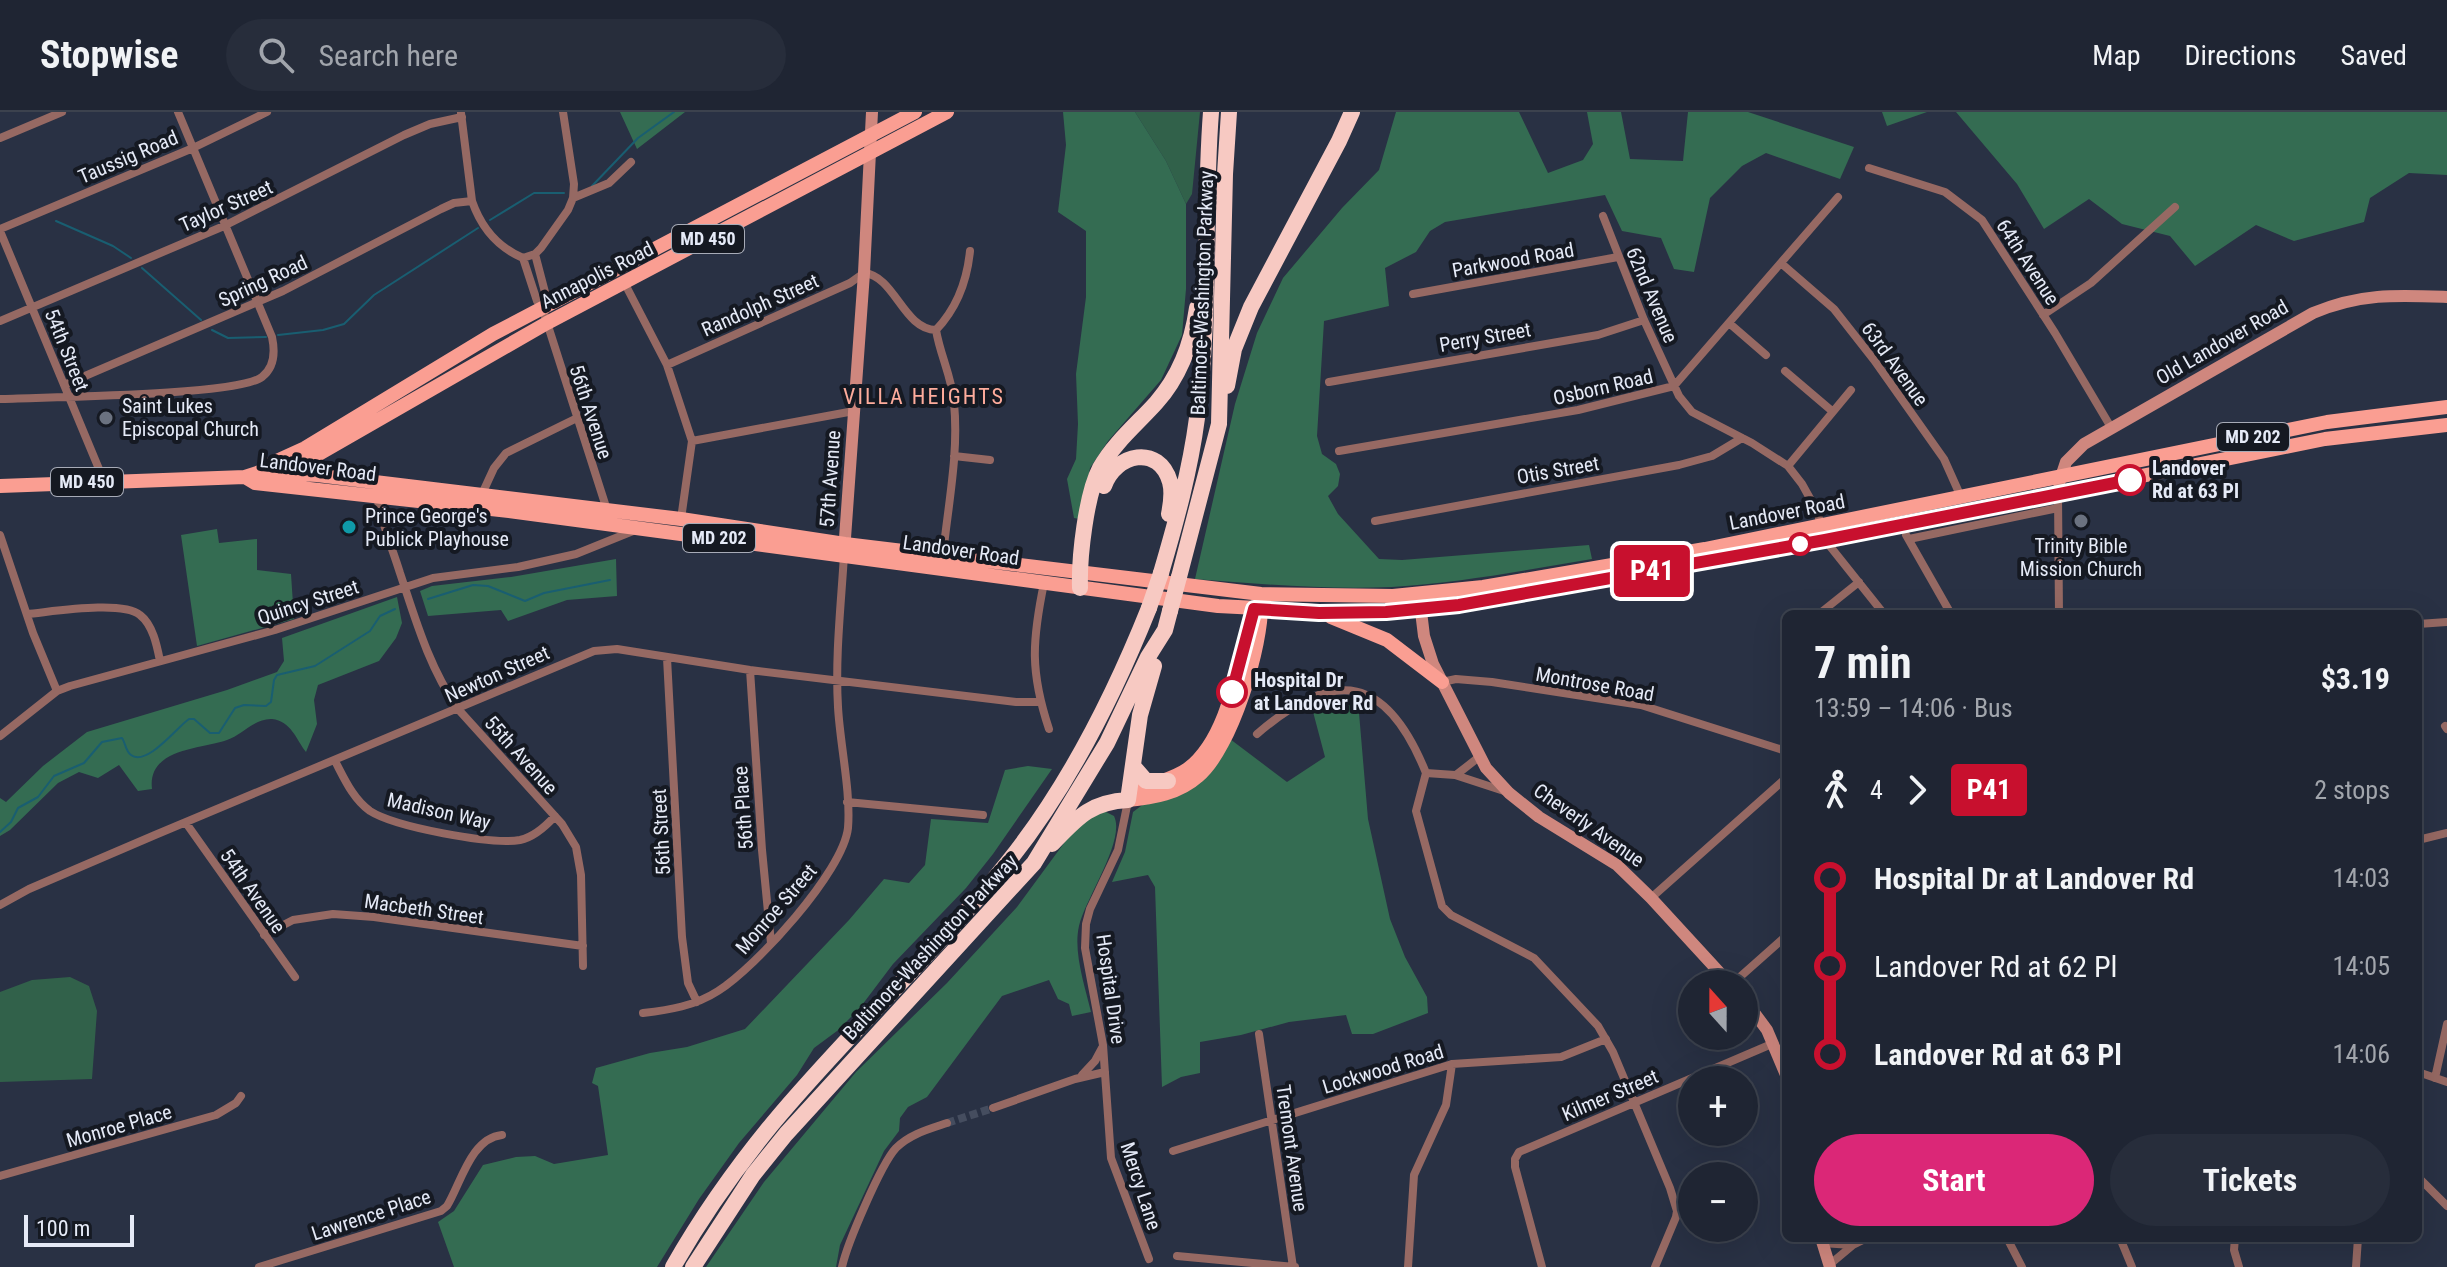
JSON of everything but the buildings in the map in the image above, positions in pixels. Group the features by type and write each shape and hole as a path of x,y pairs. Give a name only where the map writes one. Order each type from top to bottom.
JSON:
{"highway":[{"name":"Baltimore-Washington Parkway","path":"673,1267 712,1203 773,1123 965,914 1034,827 1070,773 1115,689 1163,568 1188,474 1202,365 1211,112"},
{"name":"Baltimore-Washington Parkway","path":"693,1267 753,1175 786,1134 1034,863 1107,743 1148,657 1165,630 1219,424 1229,112"},
{"path":"1339,141 1344,112"},
{"path":"1219,424 1240,332 1352,112"},
{"path":"1082,578 1092,492 1101,467 1118,443 1158,400 1183,360 1196,315 1206,243"},
{"path":"1082,578 1105,483 1115,466 1132,458 1142,457 1157,463 1170,480 1172,492 1163,568"},
{"path":"1034,863 1085,812 1106,802 1128,800 1140,715 1165,630"},
{"path":"1133,766 1146,781 1168,781"}],"main road":[{"name":"Annapolis Road","path":"260,472 542,307 915,112"},
{"name":"Annapolis Road","path":"277,479 547,323 947,112"},
{"name":"Landover Road","path":"245,477 255,483 317,475 378,488 612,526 844,550 943,555 1082,578 1218,606 1319,613 1420,610 1499,599 1823,533 1962,498 2327,422 2447,407"},
{"name":"Landover Road","path":"245,477 260,472 277,479 482,494 681,519 1044,583 1082,578 1261,594 1419,595 1823,533 2058,501 2325,439 2447,425"},
{"path":"312,458 317,475"},
{"name":"MD 450","path":"0,486 245,477"},
{"path":"1128,800 1152,797 1184,786 1201,775 1216,757 1246,683 1261,594"},
{"path":"1218,606 1237,618 1246,639"},
{"path":"1128,800 1138,790 1168,781 1194,765 1212,741 1236,681 1246,639 1258,610"},
{"path":"1319,613 1387,640 1442,682"}],"street":[{"path":"0,138 62,112"},
{"path":"0,399 175,392 253,382 263,376 272,361 272,337 178,112"},
{"name":"Taussig Road","path":"0,230 193,148 267,112"},
{"path":"523,258 535,254 562,220 573,198 572,162 563,112"},
{"name":"57th Avenue","path":"847,802 837,680 872,112"},
{"path":"462,114 472,201 486,231 500,245 523,258 537,301 542,307"},
{"name":"Taylor Street","path":"0,321 224,226 404,135 462,114"},
{"path":"573,198 609,183 631,162"},
{"name":"64th Avenue","path":"1869,168 1938,189 1973,212 1988,227 2112,429"},
{"name":"Osborn Road","path":"1339,451 1578,410 1674,386 1838,197"},
{"name":"Spring Road","path":"64,385 317,275 454,203 472,201"},
{"path":"2043,315 2091,283 2175,207"},
{"name":"62nd Avenue","path":"1603,216 1644,320 1674,386 1692,412 1788,466"},
{"name":"54th Street","path":"0,230 104,481"},
{"path":"936,330 949,315 962,290 970,251"},
{"path":"535,254 546,296 542,307"},
{"name":"Parkwood Road","path":"1413,294 1618,257"},
{"name":"63rd Avenue","path":"1782,264 1834,309 1859,341 1939,451 1962,498"},
{"path":"864,273 876,277 924,327 936,330"},
{"name":"Randolph Street","path":"667,365 850,283 864,273"},
{"path":"625,284 667,365 692,441 681,519"},
{"name":"Old Landover Road","path":"2058,501 2066,462 2076,450 2270,336 2334,305 2383,295 2447,297"},
{"name":"56th Avenue","path":"542,307 612,526"},
{"name":"Perry Street","path":"1329,382 1598,335 1644,320"},
{"path":"1729,323 1766,355"},
{"path":"936,330 951,376 954,402 954,456 943,555"},
{"path":"1785,371 1832,411"},
{"path":"1851,390 1788,466 1809,497 1823,533 1881,610"},
{"path":"692,441 854,411"},
{"path":"482,494 494,468 506,453 577,418"},
{"name":"Otis Street","path":"1375,521 1679,465 1712,456 1742,438"},
{"path":"954,456 990,460"},
{"name":"55th Avenue","path":"378,488 382,520 430,663 458,709 571,836 579,859 583,966"},
{"path":"1909,539 2058,501 2059,610"},
{"path":"1901,524 1949,610"},
{"name":"Quincy Street","path":"0,736 57,691 275,630 433,578 518,567 576,554 639,529"},
{"path":"0,535 57,691"},
{"path":"1824,610 1859,582"},
{"path":"1044,583 1033,662 1040,702 1049,729"},
{"name":"Cheverly Avenue","path":"1419,595 1428,649 1486,768 1509,793 1539,817 1617,865 1718,970"},
{"path":"27,614 116,609 134,611 148,624 160,661"},
{"path":"2422,624 2447,622"},
{"name":"Newton Street","path":"0,905 29,889 594,651 617,649 750,670 1003,701 1040,702"},
{"name":"56th Street","path":"667,658 683,950 688,983 697,1002"},
{"name":"56th Place","path":"750,670 760,835 771,943"},
{"name":"Montrose Road","path":"1442,682 1456,679 1492,682 1641,705 1782,750"},
{"path":"1257,734 1308,699 1337,692 1364,693 1386,705 1396,716 1426,773 1416,811 1442,906 1451,915 1534,958 1598,1026 1606,1039 1677,1211 1655,1267"},
{"path":"1455,775 1479,757"},
{"name":"Madison Way","path":"335,761 353,793 368,809 404,824 475,838 517,840 542,829 555,816"},
{"path":"1426,773 1455,775 1509,793"},
{"path":"1651,898 1782,782"},
{"name":"Hospital Drive","path":"993,1108 1075,1079 1105,1072 1085,932 1090,909 1118,850 1128,800"},
{"path":"847,802 983,815"},
{"name":"Monroe Street","path":"643,1013 669,1010 717,992 733,981 771,943 824,880 838,858 848,827 847,802"},
{"name":"54th Avenue","path":"186,823 295,977"},
{"path":"2422,839 2447,833"},
{"name":"Macbeth Street","path":"264,935 293,920 333,914 583,946"},
{"path":"1747,970 1782,939"},
{"path":"1758,1020 1774,1043 1782,1064"},
{"path":"2435,1078 2447,1024"},
{"name":"Tremont Avenue","path":"1259,1034 1294,1267"},
{"name":"Lockwood Road","path":"1173,1151 1452,1064 1561,1057 1606,1039"},
{"path":"1075,1079 1095,1061 1103,1043"},
{"name":"Kilmer Street","path":"1542,1267 1515,1167 1515,1156 1526,1148 1774,1043"},
{"path":"1408,1267 1414,1175 1446,1105 1452,1064"},
{"name":"Mercy Lane","path":"1105,1072 1111,1158 1149,1259"},
{"path":"2422,1073 2447,1082"},
{"name":"Monroe Place","path":"0,1176 216,1115 236,1103 241,1096"},
{"path":"842,1267 849,1243 893,1152 912,1135 947,1123"},
{"name":"Lawrence Place","path":"259,1267 441,1211 447,1206 478,1149 492,1136 502,1135"},
{"path":"2422,1181 2447,1206"},
{"path":"1821,1242 1830,1266 1859,1242"},
{"path":"1829,1242 1853,1245"},
{"path":"2009,1242 2022,1267"},
{"path":"2122,1242 2132,1267"},
{"path":"2235,1242 2239,1267"},
{"path":"2356,1267 2358,1242"},
{"path":"1177,1256 1294,1267"}],"green space":[{"path":"620,112 685,112 637,149"},
{"path":"1063,112 1135,112 1166,161 1186,204 1186,289 1182,335 1161,380 1108,441 1090,468 1080,519 1074,518 1067,479 1076,459 1076,374 1086,297 1086,231 1058,212 1066,145"},
{"path":"1135,112 1200,112 1192,194 1186,204 1166,161"},
{"path":"1396,112 1519,112 1548,173 1583,160 1593,144 1587,112 1621,112 1630,159 1683,161 1688,112 1748,112 1854,147 1840,179 1766,153 1742,166 1710,198 1694,272 1674,269 1661,238 1622,231 1605,195 1445,222 1430,231 1416,252 1385,268 1389,306 1324,321 1317,436 1322,454 1336,464 1340,474 1338,486 1328,496 1338,514 1379,559 1402,560 1589,545 1592,559 1467,579 1392,587 1318,587 1195,579 1235,404 1257,333 1283,278 1342,208 1379,170"},
{"path":"1882,112 1927,112 1887,126"},
{"path":"1956,112 2447,112 2447,175 2409,173 2370,198 2364,222 2294,241 2256,225 2195,266 2170,236 2122,224 2089,199 2044,229 2017,184"},
{"path":"217,529 219,543 257,539 257,570 291,574 294,619 197,646 181,535"},
{"path":"616,559 617,596 567,600 508,621 501,610 428,616 420,591 432,586 511,577"},
{"path":"397,597 402,623 396,638 379,661 318,685 314,700 317,724 306,752 284,723 266,719 227,740 178,752 167,758 158,765 153,775 152,789 138,791 119,765 98,778 79,772 58,783 0,836 0,798 6,802 43,766 87,732 277,672 284,661 282,638"},
{"path":"1342,701 1358,701 1368,819 1390,919 1405,957 1427,997 1428,1013 1373,1034 1352,1034 1346,1015 1289,1022 1200,1042 1200,1073 1181,1077 1162,1087 1155,887 1148,875 1112,882 1125,852 1133,812 1230,739 1287,782 1325,757 1312,708"},
{"path":"1028,766 1052,769 993,854 966,888 893,964 859,1009 814,1048 797,1075 739,1143 699,1199 657,1267 454,1267 438,1222 454,1211 483,1165 516,1157 535,1156 554,1164 608,1155 598,1086 592,1083 596,1068 650,1053 687,1047 745,1029 884,879 909,883 925,865 931,819 988,823 1005,770"},
{"path":"1104,811 1114,816 1114,840 1083,915 1078,936 1080,969 1091,1012 1072,1016 1069,1004 1058,999 1049,980 1002,996 927,1097 908,1107 900,1118 899,1131 884,1151 840,1245 836,1267 706,1267 764,1182 856,1072 947,983 1017,907 1081,820"},
{"path":"70,977 89,986 97,1011 92,1079 0,1082 0,992 32,980"}],"waterway":[{"path":"592,186 638,138 674,112"},
{"path":"490,220 534,193 564,193"},
{"path":"56,221 113,246 131,258"},
{"path":"278,335 323,330 344,324 374,295 478,228"},
{"path":"142,268 201,320"},
{"path":"212,330 228,338 266,337"},
{"path":"428,599 473,585 488,586 525,601 544,593 610,580"},
{"path":"0,832 11,822 18,808 38,797 54,776 84,763 102,742 122,738 129,754 138,757 153,751 189,719 194,719 210,733 219,733 235,708 244,705 266,706 271,702 277,675 315,666 370,631 380,616 395,609"}],"tunnel":[{"path":"947,1123 993,1108"}],"bus line":[{"name":"P41","path":"1232,692 1254,609 1319,613 1386,612 1459,605 1825,540 2130,480"}],"place":[{"name":"Saint Lukes Episcopal Church","path":"106,418"},
{"name":"Landover Rd at 63 Pl","path":"2130,480"},
{"name":"Trinity Bible Mission Church","path":"2081,521"},
{"name":"Prince George's Publick Playhouse","path":"349,527"},
{"name":"Hospital Dr at Landover Rd","path":"1232,692"}],"district":[{"name":"VILLA HEIGHTS","path":"924,396"}]}
